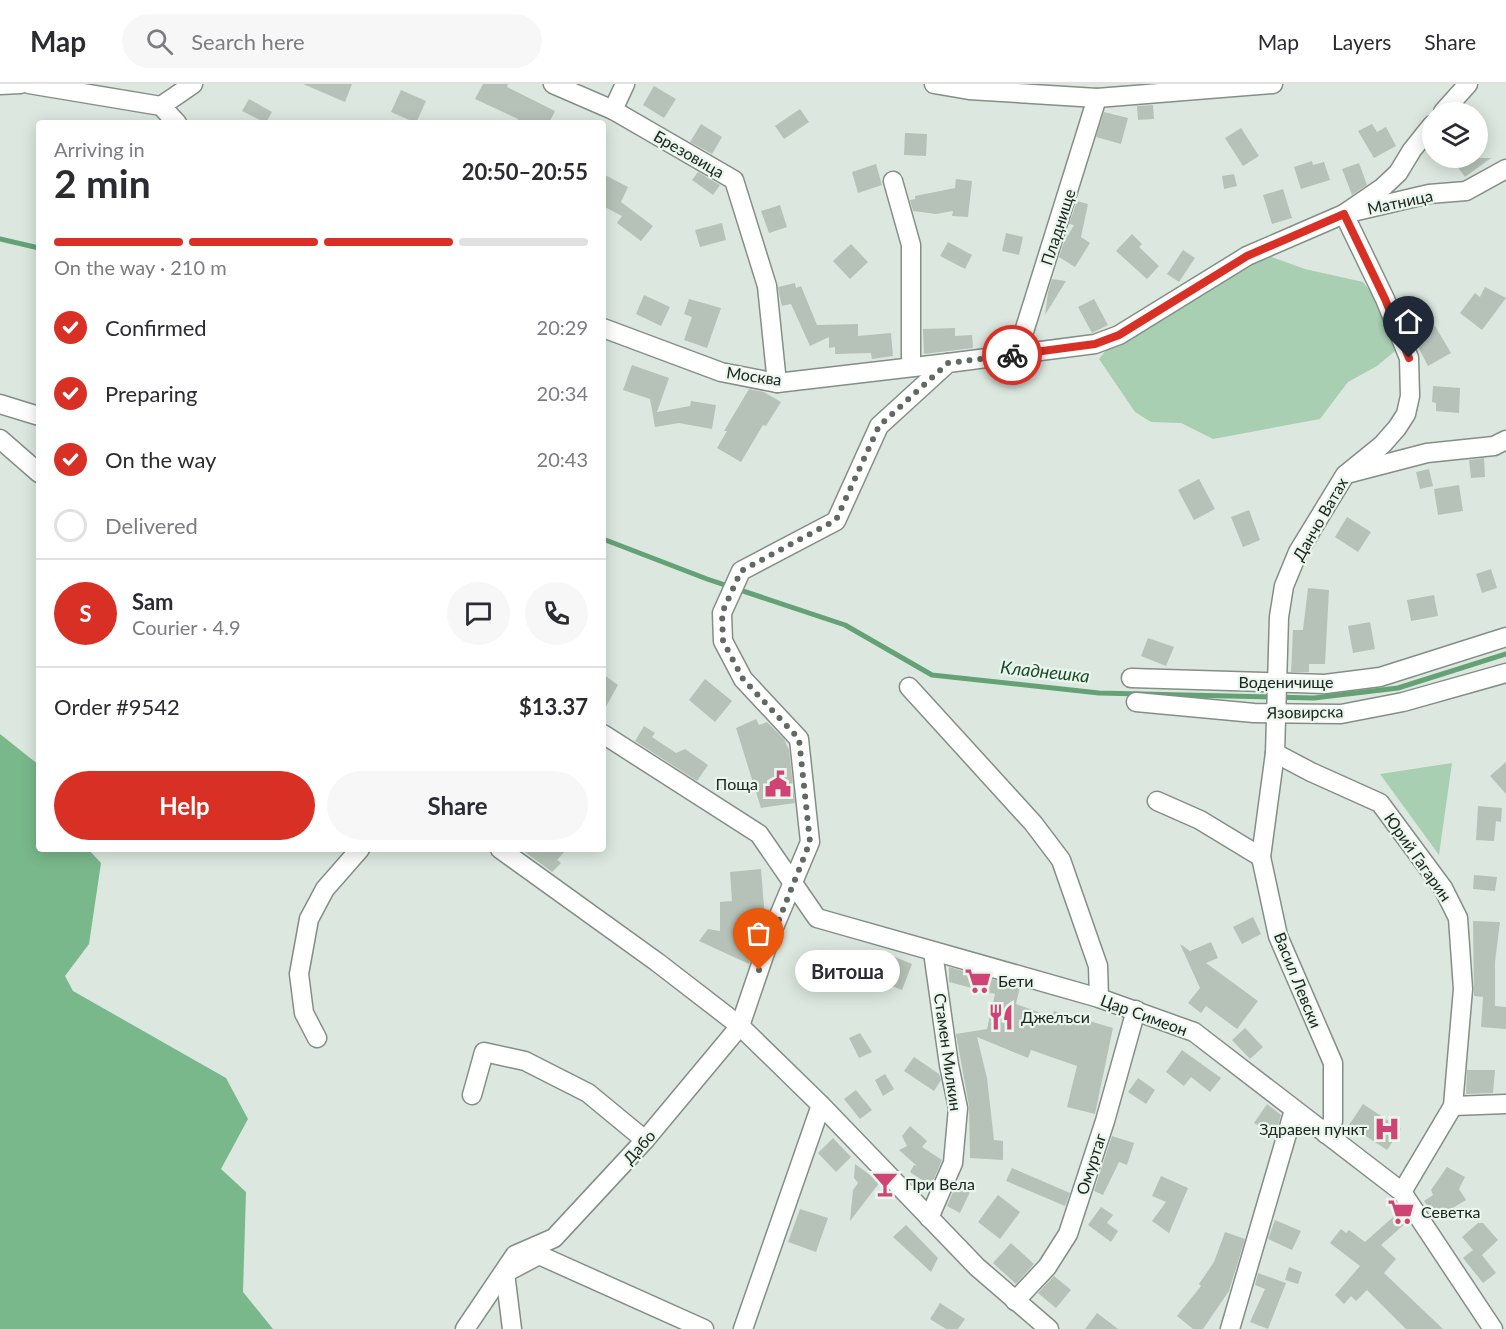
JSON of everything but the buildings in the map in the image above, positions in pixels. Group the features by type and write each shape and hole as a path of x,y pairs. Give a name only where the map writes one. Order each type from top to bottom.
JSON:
{"street":[{"path":"0,85 21,84"},
{"path":"29,84 161,106 174,120"},
{"path":"161,106 193,84"},
{"name":"Брезовица","path":"553,84 613,111 734,180 767,286 777,383"},
{"path":"613,111 625,84"},
{"path":"934,84 969,90 1097,98 1273,84"},
{"path":"1452,102 1467,84"},
{"name":"Пладнище","path":"1017,354 1097,98"},
{"path":"1344,214 1382,188 1398,173 1422,138"},
{"name":"Матница","path":"948,363 1095,344 1119,335 1247,256 1344,214 1429,194 1466,191 1506,169"},
{"path":"893,181 911,245 911,367"},
{"name":"Данчо Ватах","path":"1279,684 1279,617 1284,586 1298,552 1345,475 1382,445 1406,414 1411,378 1409,358 1385,299 1344,214"},
{"name":"Москва","path":"606,329 721,372 777,383 948,363"},
{"path":"793,882 810,842 799,739 743,679 723,641 722,613 741,571 836,520 879,426 948,363"},
{"path":"0,404 36,415"},
{"path":"0,439 36,469"},
{"path":"1345,475 1427,453 1494,446 1506,440"},
{"name":"Воденичище","path":"1131,678 1325,684 1380,677 1506,637"},
{"name":"Язовирска","path":"1136,702 1341,714 1403,702 1506,673"},
{"path":"1275,753 1279,684"},
{"path":"909,687 1033,823 1061,860 1098,966 1099,998"},
{"name":"Цар Симеон","path":"606,736 759,834 817,918 1099,998 1194,1032 1402,1192 1493,1329"},
{"name":"Васил Левски","path":"1275,753 1261,857 1278,936 1332,1063 1333,1121 1326,1134"},
{"name":"Юрий Гагарин","path":"1275,753 1311,772 1380,802 1443,888 1458,918 1463,989 1453,1106 1402,1192"},
{"path":"1156,801 1200,820 1261,857"},
{"path":"317,1038 303,1013 299,974 309,919 325,889 357,852"},
{"path":"504,852 657,962 740,1026 821,1105 929,1218 1015,1301 1049,1329"},
{"name":"Дабо","path":"465,1329 515,1255 554,1238 645,1140 740,1026 772,932 793,882"},
{"name":"Стамен Милкин","path":"929,1218 953,1163 958,1108 949,1065 933,952"},
{"name":"Омуртаг","path":"1015,1301 1047,1268 1068,1234 1105,1121 1136,1010"},
{"path":"472,1095 484,1052 525,1061 588,1094 645,1140"},
{"path":"1453,1106 1506,1104"},
{"path":"743,1329 821,1105"},
{"path":"1230,1329 1294,1110"},
{"path":"512,1329 505,1273 539,1255 704,1329"}],"green space":[{"path":"1263,254 1305,269 1363,282 1377,300 1395,351 1377,366 1348,382 1320,419 1213,439 1181,423 1151,422 1135,412 1099,359 1111,344"},
{"path":"0,734 36,763 36,852 91,852 101,863 89,944 65,976 73,991 226,1078 248,1119 221,1169 246,1192 243,1292 273,1329 0,1329"},
{"path":"1452,763 1439,855 1380,774"}],"waterway":[{"name":"Кладнешка","path":"0,239 36,247"},
{"name":"Кладнешка","path":"606,540 707,579 845,625 932,675 1099,693 1314,698 1398,688 1506,654"}],"way so far":[{"path":"759,970 772,932 810,842 808,821 799,739 743,679 723,641 722,613 741,571 836,520 879,426 948,363 1012,355"}],"place":[{"name":"Поща","path":"778,784"},
{"name":"Витоша","path":"759,970"},
{"name":"Бети","path":"978,981"},
{"name":"Джелъси","path":"1001,1017"},
{"name":"Здравен пункт","path":"1387,1129"},
{"name":"При Вела","path":"885,1184"},
{"name":"Севетка","path":"1401,1212"}],"route":[{"path":"1012,355 1069,349 1095,344 1119,335 1247,256 1344,214 1385,299 1409,358"}]}
